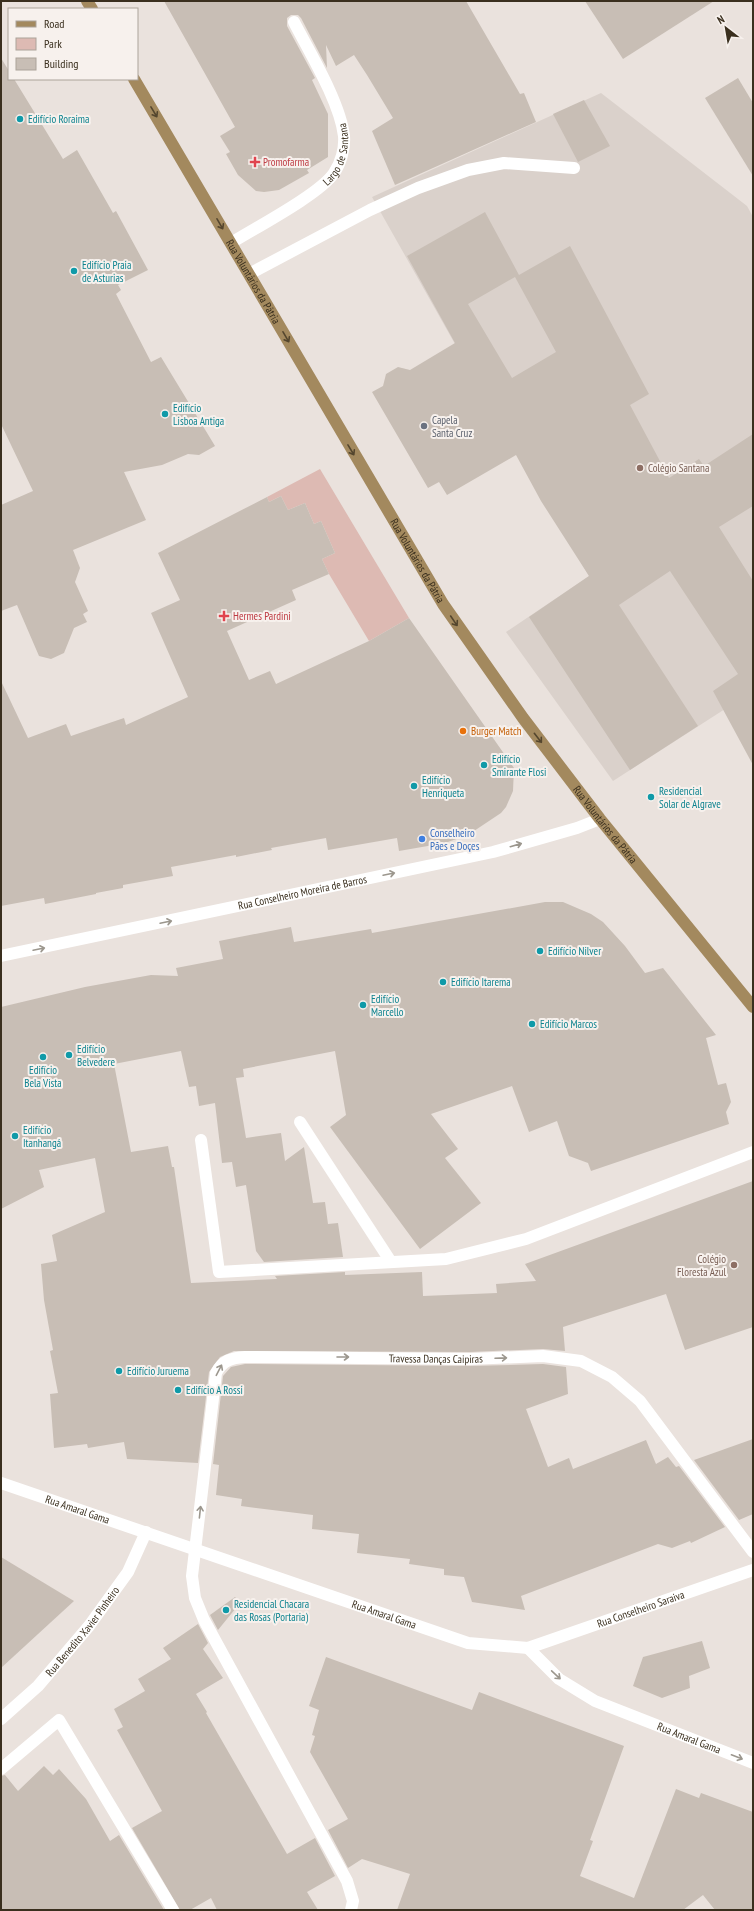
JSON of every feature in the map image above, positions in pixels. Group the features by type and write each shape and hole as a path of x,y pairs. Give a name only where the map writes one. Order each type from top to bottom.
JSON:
{"main road":[{"name":"Rua Voluntários da Pátria","path":"135,80 443,604 523,718 600,819 753,1006"}],"street":[{"name":"Largo de Santana","path":"231,243 325,183 334,174 342,157 344,137 338,112 294,22"},
{"path":"249,274 370,210 418,188 468,170 504,163 574,168"},
{"name":"Rua Conselheiro Moreira de Barros","path":"1,956 493,852 577,828 600,819"},
{"path":"300,1122 391,1262"},
{"path":"201,1140 219,1272 446,1259 526,1239 753,1152"},
{"name":"Travessa Danças Caipiras","path":"351,1910 353,1901 347,1881 204,1620 196,1598 192,1576 216,1373 221,1365 230,1358 260,1357 470,1359 543,1356 581,1360 612,1377 640,1401 753,1552"},
{"name":"Rua Amaral Gama","path":"1,1484 146,1532 196,1551 468,1643 528,1648 559,1679 595,1701 753,1763"},
{"name":"Rua Benedito Xavier Pinheiro","path":"1,1719 38,1686 89,1626 128,1572 146,1532"},
{"name":"Rua Conselheiro Saraiva","path":"528,1648 753,1570"},
{"path":"1,1769 59,1720 173,1910"}],"shaded area":[{"name":"Colégio Santana","path":"601,93 747,206 753,217 753,691 613,781 506,632 589,576 372,197"}],"green space":[{"path":"320,469 409,618 369,641 329,574 322,559 335,553 321,521 314,524 305,503 288,510 281,496 269,502 267,497"}],"building":[{"path":"164,1 466,1 520,94 524,93 536,122 395,185 372,131 393,118 367,75 354,55 336,66 326,45 327,68 301,18 298,15 291,15 287,18 287,26 315,78 312,80 328,114 328,157 307,170 309,173 279,190 264,192 256,191 238,175 226,154 230,152 220,136 235,127"},
{"path":"585,1 714,1 623,59"},
{"path":"1,58 8,69 8,80 15,80 63,159 77,150 113,213 116,211 148,270 118,285 121,290 116,294 151,362 161,357 215,446 199,455 188,454 162,465 124,472 146,520 73,550 80,568 75,582 88,611 83,614 87,622 74,628 64,653 51,659 39,656 17,605 1,611 1,505 33,491 1,424"},
{"path":"738,78 753,103 753,176 705,98"},
{"path":"584,100 610,146 578,162 553,114"},
{"path":"485,212 519,275 570,246 649,394 630,405 669,478 699,459 704,466 753,434 753,506 719,527 753,581 753,765 713,691 738,674 670,571 619,605 698,726 630,770 529,617 589,576 541,501 516,455 447,495 439,482 428,488 372,392 383,386 386,374 398,367 410,370 455,343 407,256","holes":["515,277 556,352 512,378 468,304"]},
{"path":"281,496 288,510 305,503 314,524 321,521 335,553 322,559 329,574 292,590 296,600 227,631 249,680 270,671 276,684 369,641 409,618 514,768 513,791 506,807 501,813 468,835 445,843 399,851 397,838 328,850 326,838 271,848 272,850 236,857 236,855 171,867 173,876 123,885 123,888 96,894 45,904 44,898 1,906 1,681 28,738 66,724 71,736 124,718 126,725 188,697 151,613 180,600 158,553 267,497 269,502"},
{"path":"545,902 563,902 591,914 603,922 625,946 645,973 663,968 716,1035 706,1038 718,1085 726,1083 731,1102 726,1112 729,1124 591,1171 588,1163 569,1156 557,1121 529,1132 512,1086 431,1114 458,1149 445,1158 481,1203 420,1249 330,1127 346,1115 335,1051 243,1069 244,1077 236,1078 246,1138 281,1133 285,1161 304,1147 313,1203 325,1202 328,1224 338,1223 343,1257 264,1262 256,1251 246,1185 236,1187 232,1162 222,1163 215,1103 199,1106 196,1086 189,1087 181,1051 114,1064 131,1152 168,1146 172,1167 174,1167 191,1283 277,1279 275,1276 345,1272 345,1275 422,1272 423,1296 497,1293 496,1284 536,1281 525,1264 753,1181 753,1327 685,1350 666,1294 563,1327 565,1351 543,1349 470,1352 234,1351 220,1357 209,1372 198,1463 127,1459 124,1442 88,1448 87,1444 54,1448 50,1394 58,1393 50,1351 53,1350 44,1300 41,1264 57,1261 52,1235 105,1212 95,1158 39,1170 44,1187 1,1209 1,1007 85,987 151,975 178,976 176,968 223,959 219,941 291,927 294,942 371,929 372,933"},
{"path":"245,1364 470,1366 543,1364 566,1367 568,1394 526,1409 548,1467 569,1458 573,1469 646,1440 656,1464 668,1457 676,1467 679,1466 725,1527 691,1543 690,1541 672,1548 658,1544 521,1596 525,1610 472,1602 464,1577 444,1575 444,1569 409,1564 410,1559 357,1553 359,1534 312,1529 313,1515 241,1506 242,1499 216,1495 219,1465 213,1464 223,1376 231,1367"},
{"path":"753,1439 753,1514 739,1520 694,1460"},
{"path":"1,1557 74,1601 1,1668"},
{"path":"235,1597 240,1603 218,1630 210,1615"},
{"path":"198,1624 208,1643 203,1649 223,1678 196,1694 287,1854 315,1838 335,1876 307,1892 318,1910 217,1910 211,1898 190,1910 180,1910 132,1828 162,1811 117,1730 123,1727 114,1709 145,1691 138,1679 171,1659 163,1648"},
{"path":"702,1641 710,1668 689,1676 690,1688 662,1698 633,1686 643,1657"},
{"path":"326,1657 472,1710 479,1692 624,1746 590,1840 593,1841 580,1876 634,1898 676,1789 699,1798 701,1793 753,1812 753,1910 715,1910 703,1895 683,1910 397,1910 410,1874 362,1859 348,1868 328,1830 348,1819 310,1752 315,1736 312,1735 319,1710 309,1706"},
{"path":"44,1766 53,1775 59,1769 86,1799 110,1841 119,1835 164,1910 1,1910 1,1776 5,1775 18,1791"}],"place":[{"name":"Edifício Roraima","path":"20,119"},
{"name":"Promofarma","path":"255,162"},
{"name":"Edifício Praia de Asturias","path":"74,271"},
{"name":"Edifício Lisboa Antiga","path":"165,414"},
{"name":"Capela Santa Cruz","path":"424,426"},
{"name":"Colégio Santana","path":"640,468"},
{"name":"Hermes Pardini","path":"224,616"},
{"name":"Burger Match","path":"463,731"},
{"name":"Edifício Smirante Flosi","path":"484,765"},
{"name":"Edifício Henriqueta","path":"414,786"},
{"name":"Residencial Solar de Algrave","path":"651,797"},
{"name":"Conselheiro Pães e Doçes","path":"422,839"},
{"name":"Edifício Nilver","path":"540,951"},
{"name":"Edifício Itarema","path":"443,982"},
{"name":"Edifício Marcello","path":"363,1005"},
{"name":"Edifício Marcos","path":"532,1024"},
{"name":"Edifício Belvedere","path":"69,1055"},
{"name":"Edifício Bela Vista","path":"43,1057"},
{"name":"Edifício Itanhangá","path":"15,1136"},
{"name":"Colégio Floresta Azul","path":"734,1265"},
{"name":"Edifício Juruema","path":"119,1371"},
{"name":"Edifício A Rossi","path":"178,1390"},
{"name":"Residencial Chacara das Rosas (Portaria)","path":"226,1610"}]}
